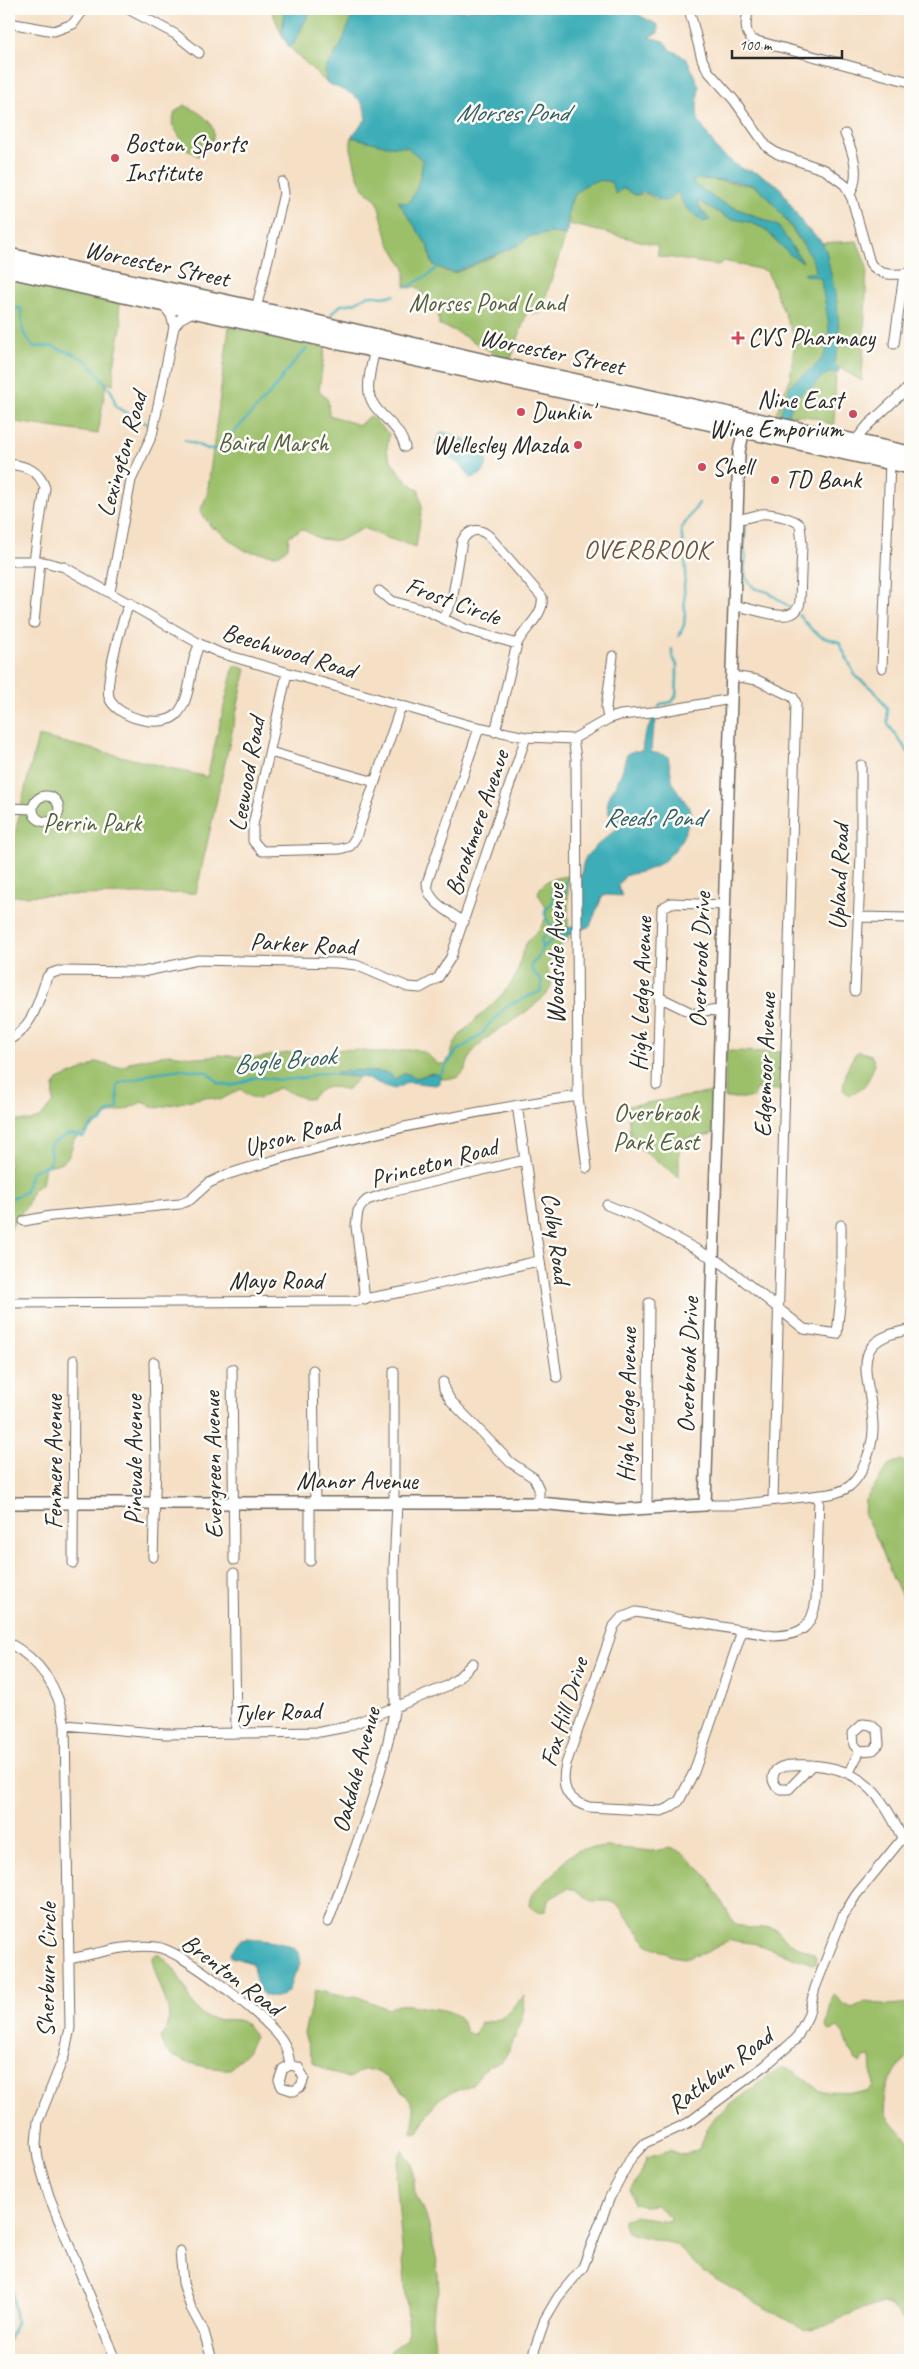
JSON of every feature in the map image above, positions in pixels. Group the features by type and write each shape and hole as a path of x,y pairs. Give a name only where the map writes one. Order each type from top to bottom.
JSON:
{"highway":[{"name":"Worcester Street","path":"9,256 256,309 498,365 745,424 910,466"},
{"name":"Worcester Street","path":"9,270 375,350 745,424 855,441 910,454"}],"street":[{"path":"9,24 54,31 73,24 84,9"},
{"path":"128,9 176,34 199,53"},
{"path":"688,9 702,58 708,71 734,100 762,141 778,154 811,164 831,173 842,181 850,194 870,263 882,273 907,273 894,344"},
{"path":"748,9 746,29 753,40 804,56 849,65 910,82"},
{"path":"845,134 854,160 854,183 850,194"},
{"path":"256,309 284,193 282,182"},
{"path":"161,303 171,315 174,327"},
{"path":"174,327 180,319 195,311"},
{"name":"Lexington Road","path":"110,592 131,480 152,435 174,327"},
{"path":"375,350 369,384 370,396 381,414 401,434 406,447"},
{"path":"855,441 868,425 910,386"},
{"name":"Overbrook Drive","path":"705,1505 739,452 745,424"},
{"path":"882,668 890,462"},
{"path":"9,464 34,471 43,482 45,488 37,561 34,623"},
{"path":"734,606 752,608 772,615 795,612 800,606 801,582 802,539 800,525 797,522 764,514 737,519"},
{"path":"443,618 452,601 462,541 470,532 480,530 489,536 542,597 543,602 539,613 523,632 516,644 495,732"},
{"name":"Beechwood Road","path":"9,561 37,561 64,567 200,644 220,653 495,732 526,737 573,740"},
{"name":"Frost Circle","path":"379,591 391,601 415,607 465,629 516,644"},
{"path":"130,603 123,619 109,683 110,700 118,709 151,721 164,722 174,717 184,702 194,655 200,644"},
{"path":"608,719 606,707 613,656"},
{"name":"Leewood Road","path":"287,673 253,832 255,846 262,851 340,849 350,846 356,837 401,706"},
{"name":"Edgemoor Avenue","path":"732,676 761,681 793,697 796,703 777,1308 773,1500"},
{"path":"573,740 608,719 627,713 663,711 731,699"},
{"path":"464,922 432,899 427,889 427,883 479,728"},
{"name":"Brookmere Avenue","path":"464,922 526,737"},
{"name":"Woodside Avenue","path":"573,740 576,758 575,921 578,1096 586,1168"},
{"path":"270,752 375,782"},
{"name":"Upland Road","path":"855,991 861,850 861,765"},
{"path":"9,808 33,809"},
{"name":"High Ledge Avenue","path":"657,1085 662,908 670,903 725,905"},
{"path":"858,916 910,918"},
{"name":"Parker Road","path":"9,1040 32,1018 40,1003 47,977 53,972 142,972 198,960 338,962 356,964 408,986 420,988 432,983 442,972 464,922"},
{"path":"659,997 694,1014 710,1010 721,1012"},
{"name":"Upson Road","path":"24,1221 51,1216 180,1204 190,1200 209,1183 246,1169 382,1131 517,1105 578,1096"},
{"name":"Colby Road","path":"517,1105 556,1376"},
{"name":"Princeton Road","path":"365,1300 356,1232 356,1218 362,1205 367,1200 391,1192 524,1160"},
{"path":"607,1205 639,1218 729,1268 804,1329 837,1334 841,1295 841,1225"},
{"name":"Mayo Road","path":"9,1303 342,1302 365,1300 538,1261"},
{"name":"High Ledge Avenue","path":"646,1508 649,1303"},
{"path":"705,1505 735,1506 819,1495 837,1492 852,1485 870,1452 873,1427 865,1368 868,1352 882,1336 910,1330"},
{"name":"Fenmere Avenue","path":"73,1564 74,1360"},
{"name":"Pinevale Avenue","path":"153,1558 156,1463 154,1362"},
{"name":"Evergreen Avenue","path":"232,1369 234,1560"},
{"path":"310,1561 313,1503 313,1370"},
{"name":"Oakdale Avenue","path":"328,1922 363,1826 391,1727 395,1706 394,1371"},
{"path":"443,1382 444,1389 451,1401 510,1462 534,1478 539,1488 539,1503"},
{"name":"Fox Hill Drive","path":"742,1631 694,1772 679,1801 669,1808 649,1811 589,1807 580,1804 571,1797 563,1785 566,1764 600,1661 614,1626 621,1618 636,1612 664,1615 774,1636 790,1635 802,1630 810,1622 816,1600 819,1495"},
{"name":"Manor Avenue","path":"9,1503 539,1503 615,1510 705,1505"},
{"name":"Evergreen Avenue","path":"234,1573 236,1734"},
{"name":"Sherburn Circle","path":"9,1643 39,1666 54,1685 62,1708 65,1725 70,1993 68,2041 38,2121 36,2144 49,2196 116,2360"},
{"name":"Tyler Road","path":"65,1725 96,1726 136,1733 236,1734 326,1731 346,1727 446,1686 457,1679 473,1663"},
{"path":"849,1772 860,1751"},
{"path":"812,1765 838,1768 849,1772 866,1784 882,1799 902,1838"},
{"name":"Rathbun Road","path":"531,2360 545,2319 558,2297 583,2267 610,2197 631,2158 645,2143 688,2123 766,2065 796,2039 808,2016 815,1988 843,1916 856,1895 910,1829"},
{"name":"Brenton Road","path":"69,1959 142,1946 169,1950 220,1985 269,2025 286,2047 290,2065"},
{"path":"180,2251 183,2283 192,2308 204,2332 212,2360"}],"green space":[{"path":"271,9 284,9 282,35"},
{"path":"311,9 355,9 342,43 329,62 325,72 327,83 289,47 293,45"},
{"path":"184,105 208,120 214,134 207,148 198,156 187,149 172,124 175,112"},
{"name":"Morses Pond Land","path":"351,137 407,147 422,160 416,190 407,203 399,202 429,248 432,264 447,272 458,272 516,246 531,236 551,233 566,235 540,314 527,312 511,359 501,357 451,329 439,325 438,309 428,305 421,291 415,286 405,287 405,269 388,241 377,200 363,189 357,174 351,148"},
{"name":"Morses Pond Land","path":"698,178 754,186 772,200 802,244 857,241 867,267 862,381 836,366 834,427 806,416 775,416 790,379 795,339 767,271 724,261 719,265 661,257 658,256 657,245 569,224 568,212 572,200 580,189 591,181 610,182 635,195 647,194 656,200 674,195 677,191 685,207 704,221 709,219 700,209 697,200 728,218 749,222 765,229 790,255 802,261 793,247 766,220 718,201 690,181"},
{"path":"9,279 120,303 119,312 122,322 114,366 113,385 106,383 98,434 9,421"},
{"name":"Baird Marsh","path":"229,327 325,347 319,390 328,400 329,415 359,425 370,416 389,434 387,450 391,461 405,478 419,490 422,508 416,547 384,537 364,528 338,541 320,539 302,529 289,536 288,547 280,554 275,555 246,551 217,529 212,528 200,511 207,495"},
{"name":"Perrin Park","path":"234,665 246,669 196,893 9,896 15,835 38,736 207,777"},
{"path":"568,876 568,940 551,956 548,970 551,986 548,992 535,1005 495,1032 480,1045 472,1053 463,1073 457,1078 441,1079 440,1075 428,1074 417,1078 405,1073 395,1079 386,1073 344,1070 346,1077 359,1077 347,1090 336,1087 323,1089 311,1099 303,1098 278,1088 258,1099 249,1096 241,1089 220,1100 205,1097 157,1108 142,1102 104,1116 98,1124 74,1139 70,1152 63,1162 45,1166 42,1185 33,1189 27,1205 9,1230 9,1121 30,1121 41,1117 53,1102 54,1086 58,1080 96,1062 118,1067 130,1062 169,1054 202,1058 219,1055 257,1058 294,1052 313,1055 344,1049 385,1053 414,1049 424,1052 438,1064 445,1064 458,1038 496,1001 514,979 525,946 542,925 546,916 545,906 538,893 540,888 550,880"},
{"path":"726,1051 783,1052 781,1090 755,1089 754,1098 725,1098"},
{"path":"858,1051 871,1055 875,1063 869,1079 863,1087 849,1095 843,1090 845,1079 849,1064"},
{"name":"Overbrook Park East","path":"714,1092 712,1134 679,1140 679,1177 631,1142 627,1106"},
{"path":"901,1460 910,1465 910,1610 893,1579 879,1543 864,1514 865,1500 880,1478 890,1464"},
{"path":"607,1847 653,1851 670,1848 682,1852 706,1875 734,1923 747,1928 770,1927 777,1930 789,1942 815,1955 817,1962 812,1964 757,1944 730,1940 705,1953 684,1958 672,1956 647,1944 618,1905 610,1901 592,1901 576,1890 568,1888 550,1899 545,1911 539,1912 530,1907 535,1891 572,1854 583,1849"},
{"path":"157,1954 173,1968 199,2012 213,2019 238,2020 250,2028 255,2037 247,2052 230,2069 207,2067 192,2063 171,2055 164,2048 160,2038 167,2027 169,2018 166,2001 153,1965 152,1957"},
{"path":"315,1990 346,1997 356,1996 388,2009 396,2005 405,2005 443,2010 455,2014 463,2024 466,2032 474,2035 481,2023 500,2019 524,1996 525,2002 519,2027 503,2060 485,2068 470,2085 440,2098 433,2106 418,2132 412,2133 414,2110 412,2104 401,2090 386,2077 378,2072 364,2070 349,2078 332,2073 313,2062 304,2033"},
{"path":"833,1994 844,2004 852,2008 865,2002 890,2005 910,2003 912,2033 910,2050 890,2080 884,2099 888,2116 900,2132 910,2141 910,2332 896,2310 882,2303 845,2316 827,2326 804,2330 703,2272 675,2244 629,2233 623,2225 623,2220 634,2216 669,2221 670,2217 656,2205 633,2204 630,2189 641,2174 647,2157 670,2150 680,2154 690,2153 700,2148 707,2129 716,2116 783,2067 795,2072 820,2091 867,2092 873,2087 871,2057 864,2058 861,2063 856,2060 842,2031 838,2028 830,2031 826,2028"},
{"path":"403,2150 412,2164 415,2193 428,2223 437,2262 439,2290 433,2307 432,2321 437,2360 387,2360 391,2350 406,2339 409,2331 396,2176 399,2156"}],"water":[{"path":"284,9 311,9 293,45 289,47 282,35"},
{"name":"Morses Pond","path":"355,9 456,9 467,11 470,9 627,9 658,25 658,33 648,37 664,41 670,50 678,53 688,61 699,87 698,120 718,151 740,168 758,173 779,186 804,226 821,241 826,250 837,303 840,341 834,363 839,369 838,373 833,372 823,376 812,388 807,388 795,399 788,415 780,414 791,384 816,365 825,353 828,344 828,322 821,279 803,274 816,272 809,254 771,201 762,191 750,184 712,180 691,181 718,201 778,226 803,262 790,255 765,229 749,222 728,218 697,200 700,209 710,220 704,222 685,207 677,192 664,201 643,192 635,195 624,188 616,194 611,182 598,181 581,188 573,198 570,204 566,235 551,233 531,236 516,246 453,273 432,264 429,248 398,201 407,203 416,190 422,160 407,147 387,146 351,137 366,119 362,104 353,95 327,83 325,71 341,45"},
{"path":"441,432 456,435 480,450 485,456 487,463 482,473 471,478 462,466 438,451 435,443"},
{"name":"Reeds Pond","path":"655,714 658,715 652,736 651,752 668,756 673,784 691,810 686,829 677,846 664,861 644,871 625,876 618,886 622,896 605,895 602,897 590,926 568,935 556,937 560,931 582,923 580,887 582,867 588,854 620,826 613,819 607,807 610,794 621,774 627,754 634,751 642,751 644,737"},
{"path":"354,1070 387,1073 395,1079 405,1073 417,1078 432,1073 440,1075 440,1083 435,1085 408,1082 395,1089 358,1076 332,1074"},
{"path":"248,1939 288,1945 300,1956 300,1964 292,1978 289,1989 280,1997 269,1997 262,1993 257,1983 252,1963 231,1957 230,1953 240,1940"}],"waterway":[{"path":"407,287 429,275 437,267"},
{"path":"331,314 341,305 354,303 369,295 383,297 394,295"},
{"path":"9,310 13,307 21,309 23,332 34,347 51,346 89,362 112,392 116,407 147,424"},
{"path":"185,440 208,449 221,449 275,388 285,373 306,349"},
{"name":"Bogle Brook","path":"679,636 684,625 686,570 681,529 699,503"},
{"path":"746,523 744,549 746,578 754,588 768,592 791,608"},
{"path":"799,615 812,630 822,637 839,642 856,677 873,689 887,708 888,724 910,755"},
{"name":"Bogle Brook","path":"659,707 661,704 672,702 676,696 677,665 672,655 672,649"},
{"path":"552,933 553,929 545,915 545,911 552,903 553,890 567,881"},
{"path":"553,929 560,922 559,912 565,892 564,884"},
{"path":"542,948 541,940 546,934 560,934"},
{"name":"Bogle Brook","path":"439,1076 456,1052 482,1034 490,1023 509,1005 541,991 542,982 532,970 531,965 537,959 542,948 556,937"},
{"name":"Bogle Brook","path":"9,1199 25,1192 32,1172 50,1164 51,1155 49,1147 52,1143 71,1134 83,1137 91,1126 102,1121 107,1113 118,1108 117,1086 121,1082 138,1079 152,1073 183,1069 207,1072 219,1083 231,1086 257,1077 281,1080 304,1078 319,1073 335,1074"},
{"name":"Bogle Brook","path":"9,2267 16,2322 9,2340"}],"place":[{"name":"Boston Sports Institute","path":"115,158"},
{"name":"CVS Pharmacy","path":"738,338"},
{"name":"Dunkin'","path":"521,412"},
{"name":"Nine East Wine Emporium","path":"853,414"},
{"name":"Wellesley Mazda","path":"578,445"},
{"name":"Shell","path":"702,467"},
{"name":"TD Bank","path":"775,480"}],"district":[{"name":"OVERBROOK","path":"647,549"}]}
